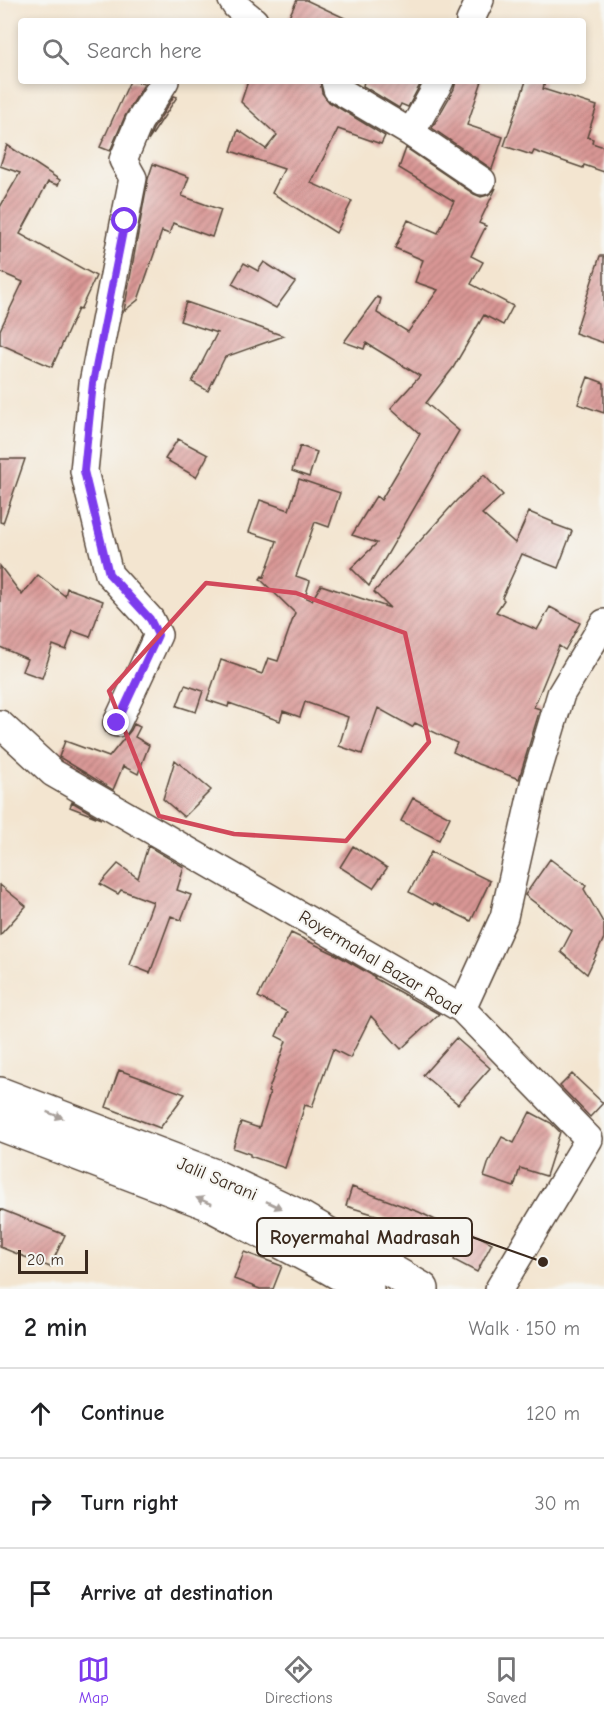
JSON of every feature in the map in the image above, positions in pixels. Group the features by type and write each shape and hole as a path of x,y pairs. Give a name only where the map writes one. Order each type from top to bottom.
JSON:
{"main road":[{"name":"Jalil Sarani","path":"0,1094 212,1175 292,1213 422,1289"},
{"name":"Jalil Sarani","path":"0,1124 208,1203 367,1289"}],"street":[{"path":"471,18 480,0"},
{"path":"117,723 158,635 150,619 109,574 84,471 93,383 133,178 123,160 139,122 163,84"},
{"path":"336,84 337,89 411,133 482,181"},
{"path":"411,133 438,84"},
{"path":"462,1009 504,917 534,784 561,694 604,623"},
{"name":"Royermahal Bazar Road","path":"0,724 53,773 462,1009 589,1139 499,1289"}],"highlighted area":[{"path":"206,583 296,593 405,633 429,742 346,841 234,834 159,816 109,691"}],"building":[{"path":"297,0 306,0 345,18 288,18"},
{"path":"129,84 144,84 125,116 110,151 100,147"},
{"path":"247,84 320,84 322,93 329,102 385,136 381,144 338,129 311,183 352,201 336,233 272,193 284,169 231,151 238,130 266,149 277,135 241,102"},
{"path":"363,84 420,84 408,107 401,104 399,108 363,86"},
{"path":"455,84 481,84 467,125 503,137 492,169 432,128"},
{"path":"525,84 544,84 543,89 597,106 587,137 593,139 592,143 604,147 604,172 584,165 583,168 534,151 532,155 504,146"},
{"path":"174,96 177,97 148,141 153,129"},
{"path":"7,145 60,180 58,185 48,182 20,234 96,276 80,310 78,309 52,367 0,344 0,330 23,282 0,272 0,207 20,173 0,166"},
{"path":"406,148 474,194 481,197 488,195 496,188 479,223 486,226 471,256 483,262 471,284 513,306 503,325 484,315 453,368 426,403 459,431 369,586 351,568 377,543 352,535 376,496 381,500 420,434 391,408 420,376 366,343 364,349 344,342 377,297 381,299 377,313 408,332 438,290 415,282 423,260 395,248 408,220 438,233 454,201 399,168"},
{"path":"153,164 189,177 182,196 221,210 212,237 173,223 169,234 162,231 138,300 124,311 148,179"},
{"path":"600,256 604,256 604,343 575,333"},
{"path":"264,262 295,282 276,308 232,284 244,263 258,271"},
{"path":"186,302 284,336 225,357 208,391 192,382 217,333 180,321"},
{"path":"588,377 604,383 604,413 578,404"},
{"path":"178,439 208,455 196,477 165,459"},
{"path":"300,446 317,452 309,477 292,471"},
{"path":"0,459 25,459 3,523 0,522"},
{"path":"484,475 503,495 482,514 515,543 529,512 572,531 558,568 522,554 502,598 504,600 496,612 537,630 550,607 580,623 565,650 559,646 534,707 540,709 519,779 453,752 457,743 415,723 412,727 378,708 362,754 339,746 348,717 305,702 300,717 283,711 280,721 229,703 228,707 207,700 221,660 262,674 268,658 278,661 295,613 260,579 264,577 277,541 249,532 260,500 289,510 299,479 340,493 329,527 315,522 296,576 310,581 305,597 312,600 321,585 390,608 374,592 457,500"},
{"path":"0,566 22,595 38,575 65,596 67,588 103,601 90,637 73,631 66,650 53,645 42,678 22,671 27,659 0,647"},
{"path":"185,685 203,691 196,712 177,706"},
{"path":"134,724 140,727 135,737 149,745 138,774 123,766 113,790 59,757 65,741 109,757"},
{"path":"175,760 211,790 184,817 163,799"},
{"path":"413,798 450,817 439,840 401,821"},
{"path":"72,802 101,819 70,807"},
{"path":"148,846 184,867 177,890 191,895 181,920 171,916 150,973 130,965 153,902 121,890 118,894 100,884 118,864 138,878"},
{"path":"353,846 387,868 373,888 340,867"},
{"path":"431,852 490,881 471,921 409,892"},
{"path":"550,859 586,886 584,889 604,924 604,938 587,974 561,952 572,931 525,895"},
{"path":"0,885 26,906 0,935"},
{"path":"291,933 337,955 439,1014 401,1049 371,1016 350,1058 333,1049 312,1107 305,1105 285,1168 233,1148 241,1122 259,1128 270,1093 268,1092 286,1041 276,1036 287,1012 258,997"},
{"path":"456,1038 490,1068 458,1104 423,1075"},
{"path":"119,1070 185,1094 160,1128 106,1107"},
{"path":"572,1074 603,1103 590,1117 560,1086"},
{"path":"530,1112 551,1123 560,1132 546,1176 520,1168 514,1187 484,1177 489,1161 502,1137 514,1143"},
{"path":"352,1187 419,1212 466,1235 468,1231 492,1243 477,1272 454,1260 456,1255 402,1231 403,1227 376,1215 346,1206"},
{"path":"0,1209 65,1235 50,1267 0,1247"},
{"path":"244,1252 282,1266 273,1289 260,1289 234,1279"}],"place":[{"name":"Royermahal Madrasah","path":"543,1262"}],"route":[{"path":"117,723 158,635 150,619 109,574 84,471 93,383 125,221"}]}
